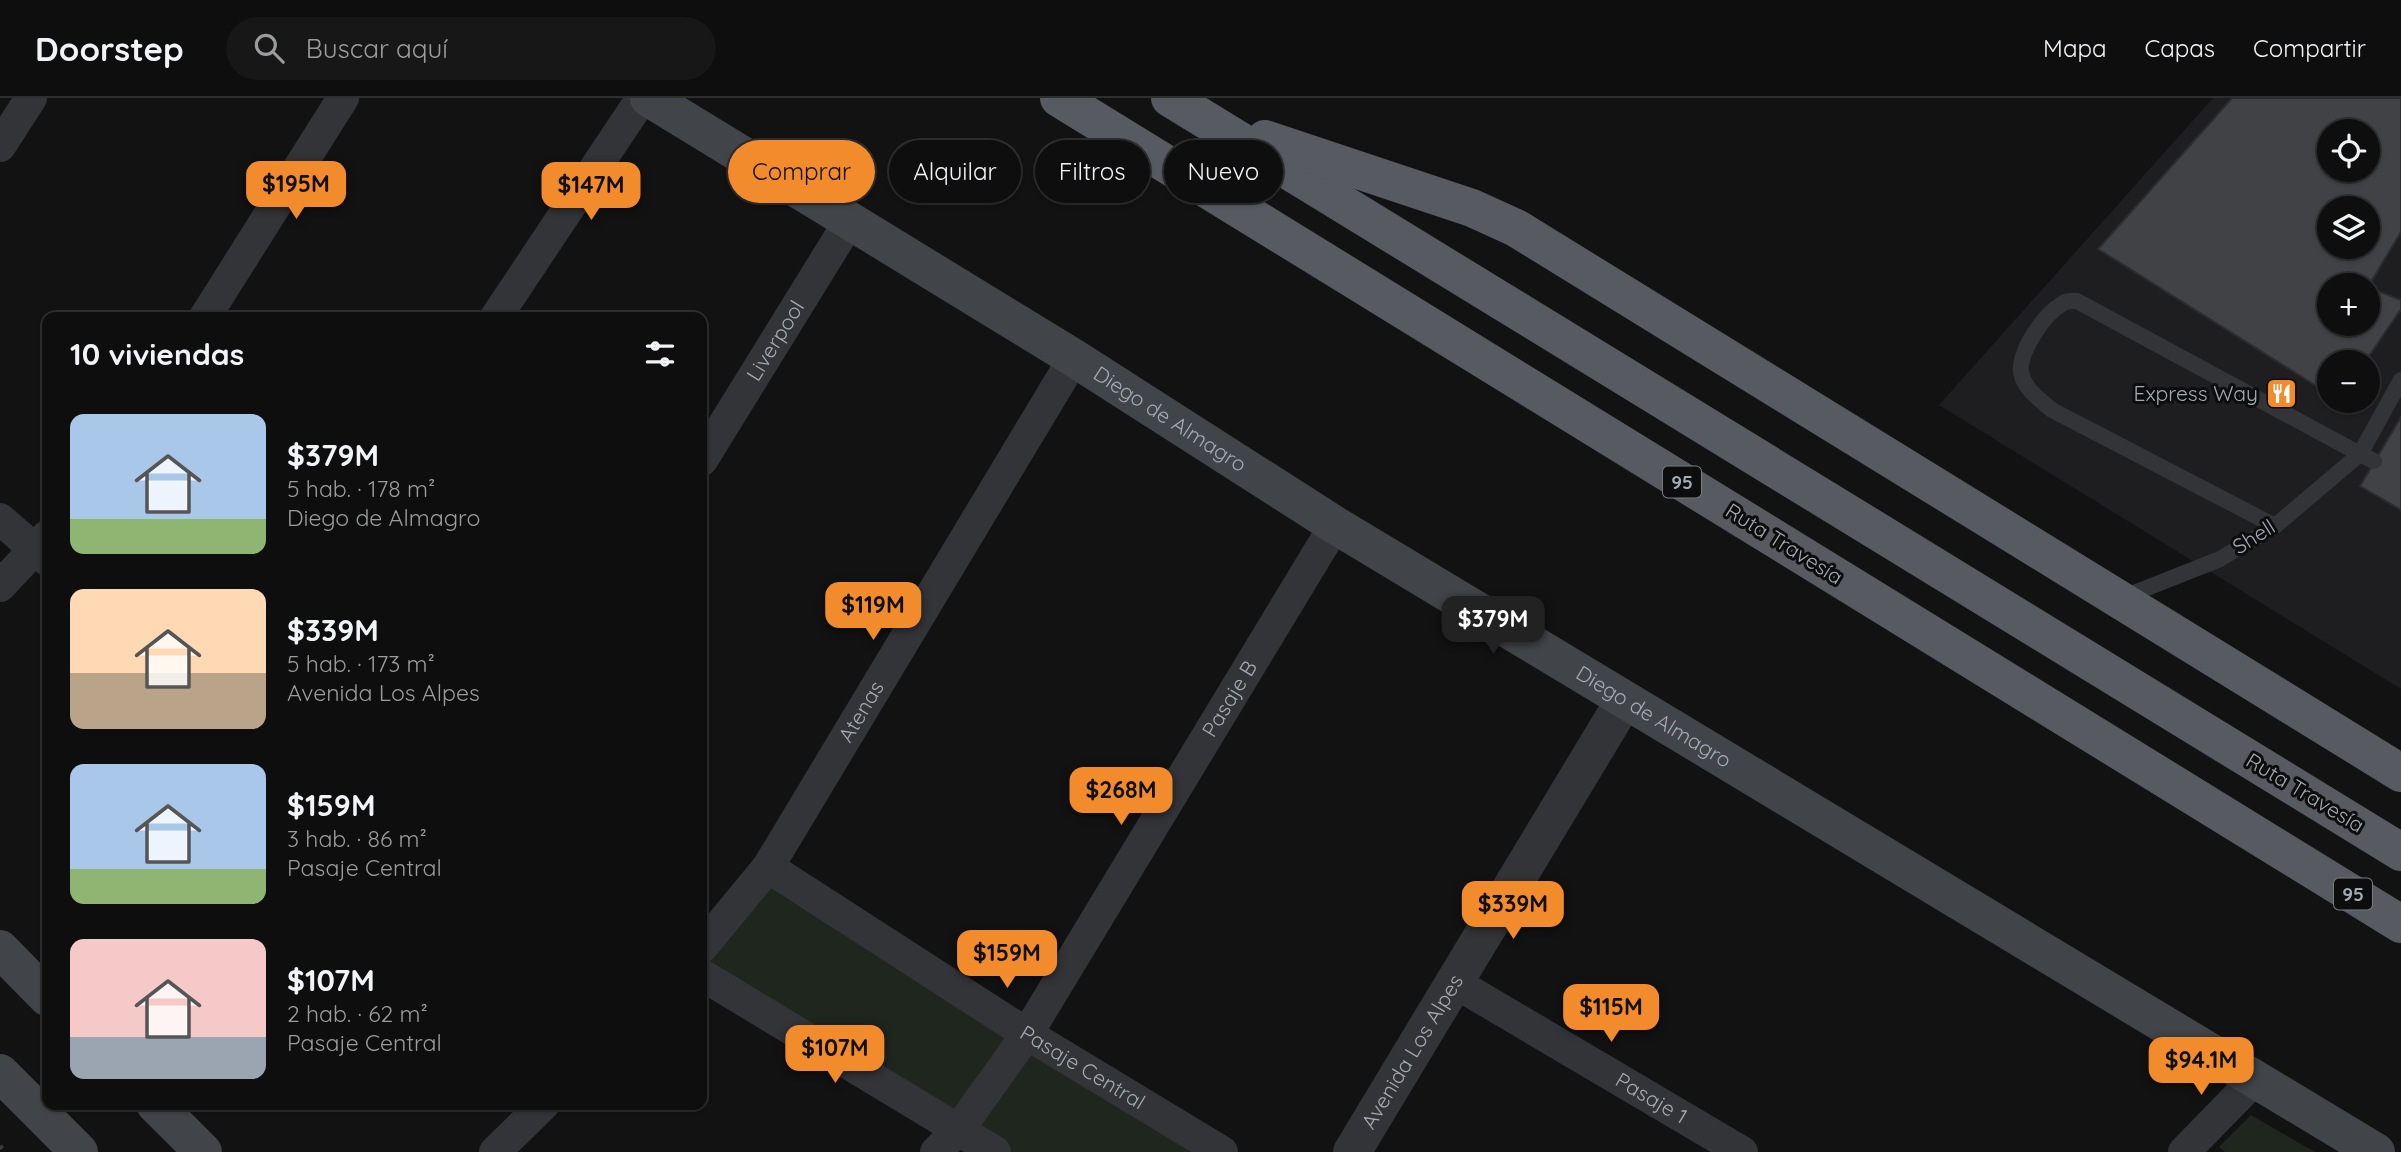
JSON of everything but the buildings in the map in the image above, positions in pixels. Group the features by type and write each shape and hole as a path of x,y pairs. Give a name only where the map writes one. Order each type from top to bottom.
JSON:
{"highway":[{"name":"Ruta Travesía","path":"1059,98 2401,924"},
{"name":"Ruta Travesía","path":"1170,98 2401,852"},
{"path":"1203,118 1461,204 1516,228 2401,773"},
{"path":"2305,865 2401,936"}],"main road":[{"name":"Diego de Almagro","path":"649,98 1074,358 1335,524 1624,701 2376,1152"},
{"path":"0,949 42,992"},
{"path":"0,1073 79,1152"},
{"path":"169,1110 203,1152"}],"street":[{"path":"0,146 31,98"},
{"path":"208,312 343,98"},
{"path":"499,312 642,98"},
{"name":"Liverpool","path":"707,452 849,222"},
{"name":"Atenas","path":"707,941 768,867 1074,358"},
{"path":"0,519 42,548"},
{"name":"Pasaje B","path":"936,1152 959,1129 1027,1034 1335,524"},
{"path":"0,586 42,550"},
{"name":"Avenida Los Alpes","path":"1352,1152 1624,701"},
{"name":"Pasaje Central","path":"768,867 1027,1034 1222,1152"},
{"path":"707,978 995,1152"},
{"name":"Pasaje 1","path":"1454,982 1742,1152"},
{"path":"2184,1152 2256,1078"},
{"path":"495,1152 538,1110"}],"lane":[{"path":"2275,526 2052,410 2031,392 2021,373 2024,353 2054,309 2065,301 2077,301 2367,457 2401,380"},
{"name":"Shell","path":"2118,600 2220,559 2275,526 2367,457"}],"path":[{"path":"0,1146 6,1152"}],"shaded area":[{"path":"2213,98 2401,98 2401,689 1939,405"},
{"path":"770,879 1203,1152 1012,1152 707,965 707,956"},
{"path":"2251,1115 2315,1152 2225,1152 2219,1147"}],"place":[{"name":"Express Way","path":"2281,394"}]}
